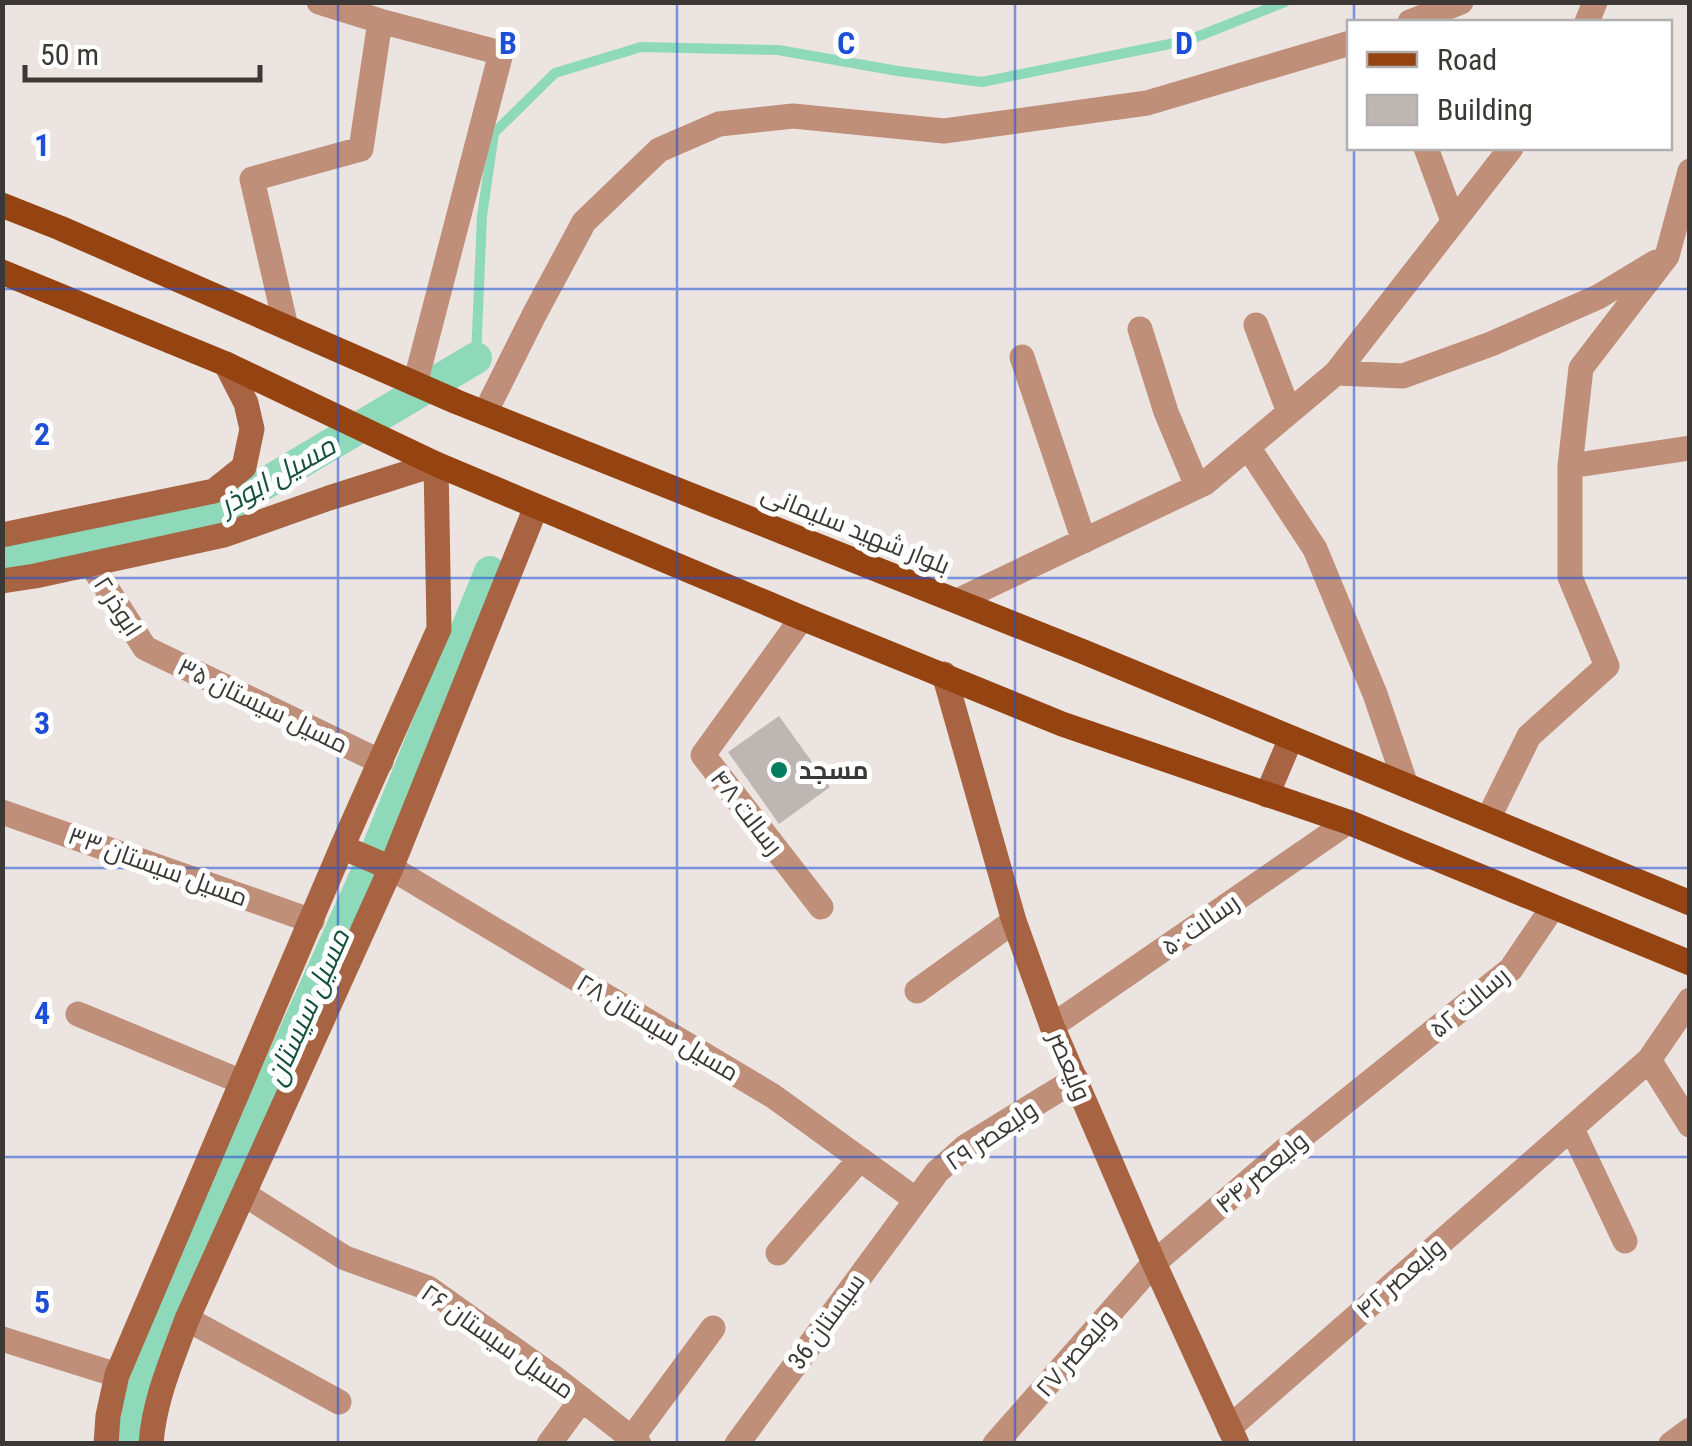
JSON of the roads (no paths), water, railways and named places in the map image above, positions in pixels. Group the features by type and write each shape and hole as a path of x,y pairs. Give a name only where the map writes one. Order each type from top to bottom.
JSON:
{"main road":[{"name":"بلوار شهید سلیمانی","path":"2,206 485,413 1291,738 1690,904"},
{"path":"2,272 226,364 436,464 802,618 1062,724 1348,822 1690,963"}],"street":[{"path":"319,2 501,54 415,384"},
{"path":"1415,20 1461,2"},
{"path":"286,327 252,180 361,149 380,22"},
{"path":"485,413 584,222 659,150 719,124 794,116 944,131 1146,104 1347,44"},
{"path":"1427,150 1453,221"},
{"path":"957,602 1205,483 1336,373 1510,150"},
{"path":"1488,819 1530,736 1607,666 1570,577 1570,466 1581,368 1667,256 1690,171"},
{"path":"1336,373 1403,376 1490,344 1598,297 1667,256"},
{"path":"1256,325 1288,412"},
{"path":"1140,328 1166,412 1197,486"},
{"path":"1022,357 1084,540"},
{"path":"2,535 214,491 244,467 252,429 246,403 226,364"},
{"path":"1248,447 1315,549 1375,694 1406,785"},
{"path":"1570,466 1690,448"},
{"path":"2,581 224,535 436,464 439,629 117,1376 106,1444"},
{"path":"151,1444 152,1422 165,1376 188,1319 391,868 536,507"},
{"name":"ابوذر ۲","path":"91,564 145,648"},
{"name":"رسالت ۴۸","path":"802,618 703,755 821,907"},
{"name":"مسیل سیستان ۳۵","path":"145,648 382,762"},
{"name":"ولیعصر","path":"944,674 1014,921 1052,1026 1233,1436"},
{"path":"1267,795 1291,738"},
{"name":"مسیل سیستان ۳۳","path":"2,812 312,921"},
{"name":"رسالت ۵۰","path":"1052,1026 1348,822"},
{"path":"342,847 391,868"},
{"name":"مسیل سیستان ۲۸","path":"391,868 774,1096 915,1199"},
{"name":"رسالت ۵۲","path":"1370,1082 1511,969 1553,907"},
{"path":"917,991 1014,921"},
{"name":"ولیعصر ۴۲","path":"1233,1436 1650,1060 1690,1000"},
{"path":"78,1014 242,1082"},
{"path":"1650,1060 1690,1125"},
{"name":"ولیعصر ۲۹","path":"915,1199 965,1147 1076,1079"},
{"name":"ولیعصر ۴۴","path":"1154,1264 1370,1082"},
{"path":"1572,1129 1625,1241"},
{"path":"778,1253 860,1160"},
{"name":"مسیل سیستان ۲۶","path":"244,1194 345,1258 428,1288 636,1440"},
{"name":"سیستان 36","path":"737,1444 915,1199"},
{"name":"ولیعصر ۲۷","path":"996,1444 1154,1264"},
{"path":"188,1319 340,1402"},
{"path":"636,1440 714,1328"},
{"path":"2,1339 117,1376"},
{"path":"549,1444 582,1399"},
{"path":"1671,1444 1690,1430"}],"waterway":[{"path":"476,358 482,216 494,133 555,73 641,47 778,50 982,82 1189,40 1285,2"},
{"name":"مسیل ابوذر","path":"2,558 41,554 219,511 476,358"},
{"name":"مسیل سیستان","path":"133,1444 142,1391 171,1308 377,850 490,572"}],"place":[{"name":"مسجد","path":"779,770"}]}
